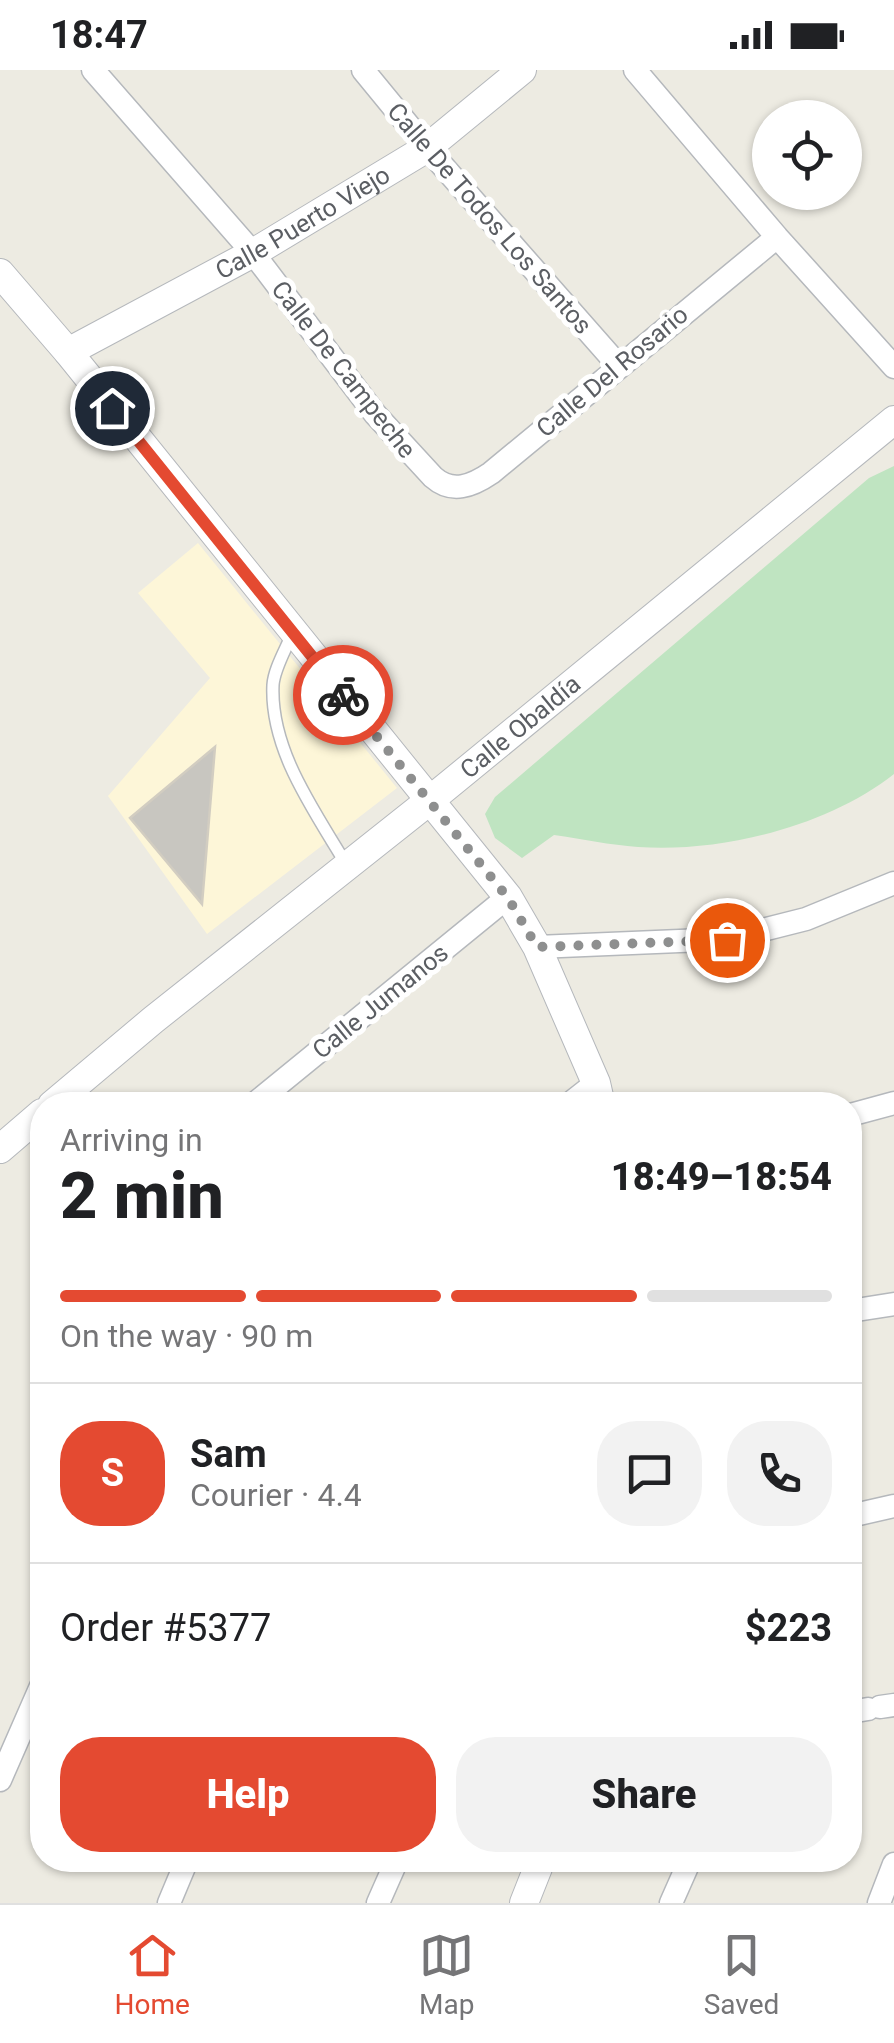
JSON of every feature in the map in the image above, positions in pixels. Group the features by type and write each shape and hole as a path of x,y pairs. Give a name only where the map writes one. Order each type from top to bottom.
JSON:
{"street":[{"name":"Calle De Campeche","path":"92,70 253,253 375,414 440,484"},
{"name":"Calle De Todos Los Santos","path":"363,70 618,365"},
{"name":"Calle Puerto Viejo","path":"68,352 253,253 427,148 522,70"},
{"path":"635,70 894,367"},
{"name":"Calle Del Rosario","path":"440,484 454,487 476,482 777,237"},
{"path":"0,273 508,898 537,947 598,1092"},
{"name":"Calle Obaldía","path":"67,1092 894,420"},
{"path":"537,947 727,940 806,919 894,883"},
{"name":"Calle Jumanos","path":"269,1092 508,898"},
{"path":"862,1112 894,1104"},
{"path":"0,1149 30,1123"},
{"path":"862,1310 894,1304"},
{"path":"862,1513 894,1506"},
{"path":"0,1780 30,1711"},
{"path":"879,1903 894,1864"},
{"path":"169,1903 181,1872"},
{"path":"378,1903 392,1872"},
{"path":"524,1903 536,1872"},
{"path":"671,1903 685,1872"}],"lane":[{"path":"292,634 272,682 278,732 302,790 347,866"}],"shaded area":[{"path":"198,543 397,788 207,934 108,796 210,678 138,593"}],"green space":[{"path":"894,466 894,774 838,808 806,822 739,840 670,848 554,835 522,858 495,838 485,814 495,797 869,478"}],"building":[{"path":"215,747 202,904 130,818"}],"way so far":[{"path":"343,695 508,898 537,947 727,940"}],"route":[{"path":"112,408 343,695"}]}
